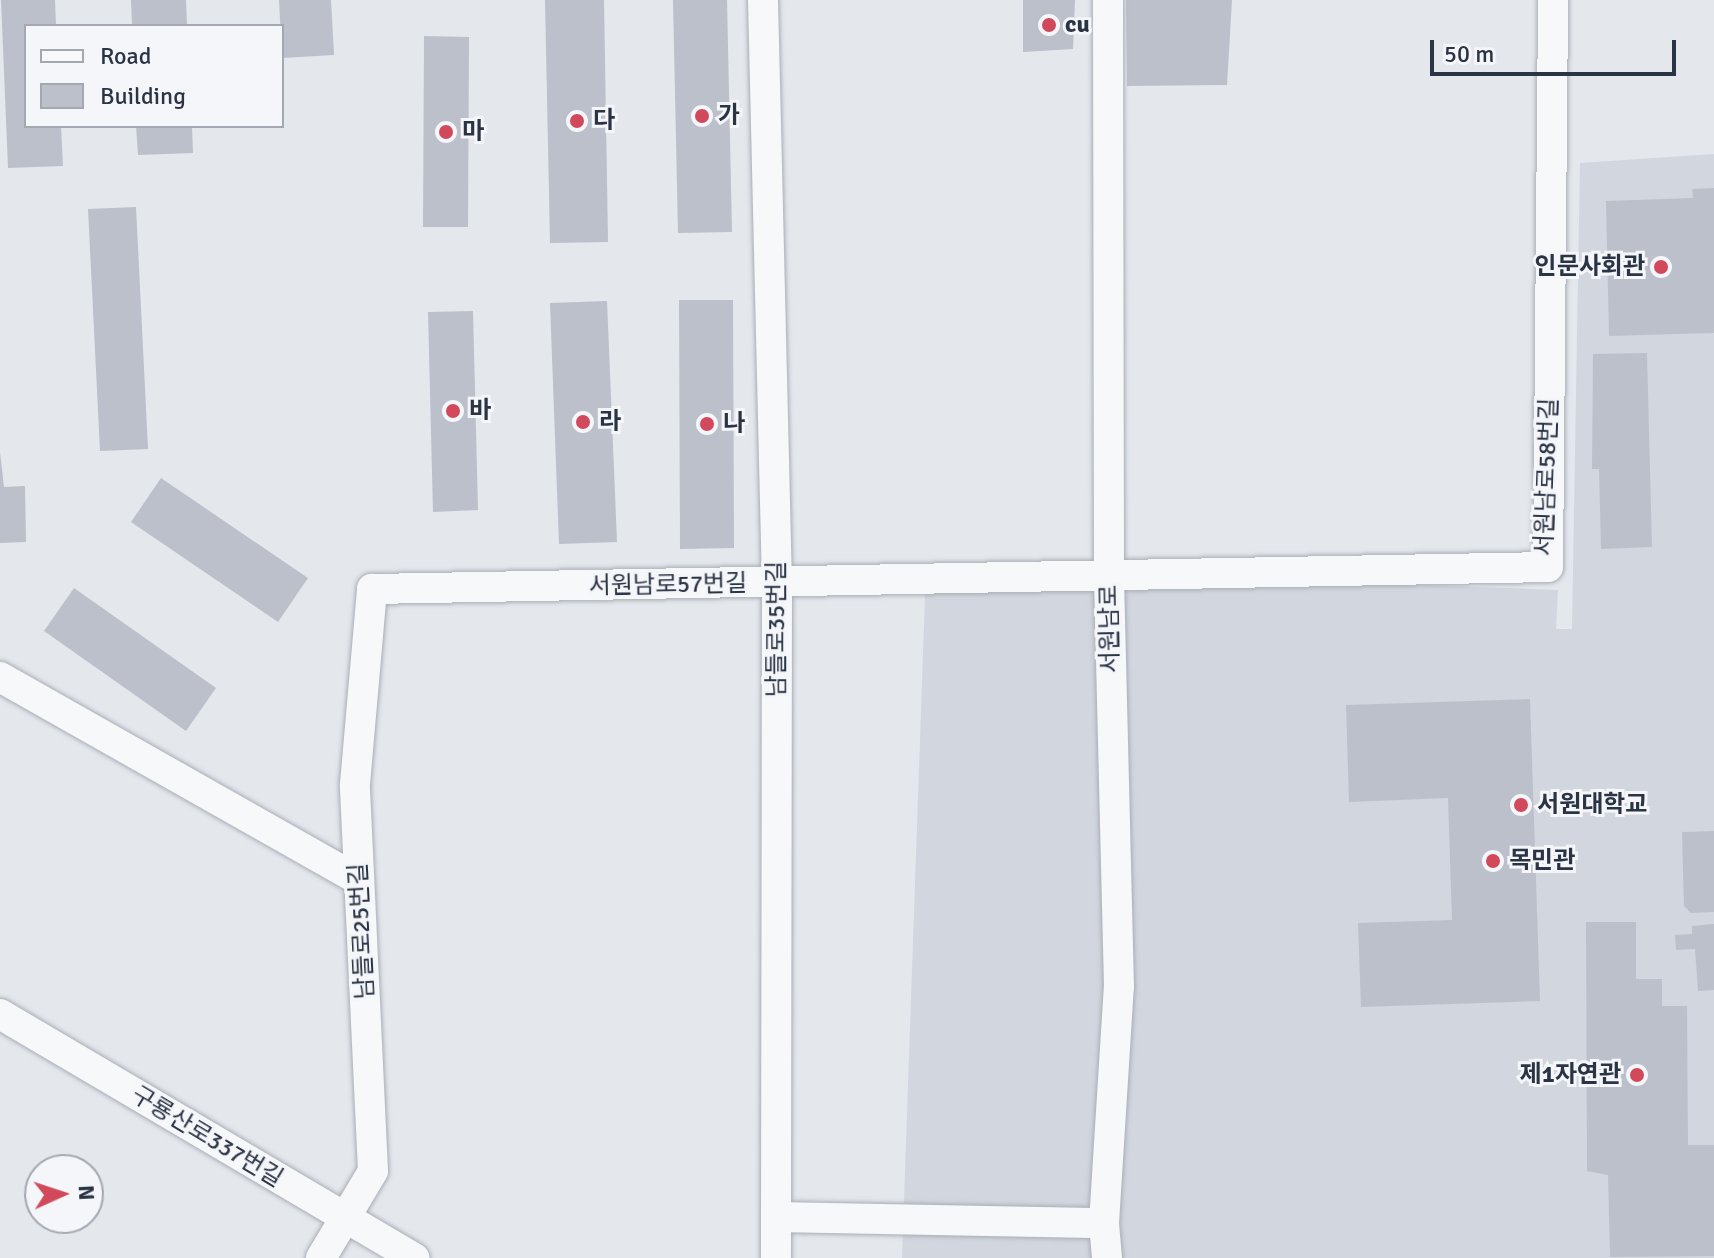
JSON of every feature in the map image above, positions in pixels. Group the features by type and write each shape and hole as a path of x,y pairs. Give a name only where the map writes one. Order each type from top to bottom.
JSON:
{"street":[{"name":"남들로35번길","path":"763,0 777,584 776,1258"},
{"name":"서원남로","path":"1107,1258 1104,1223 1119,987 1109,573 1108,0"},
{"name":"서원남로58번길","path":"1109,573 1548,567 1553,0"},
{"name":"서원남로57번길","path":"372,589 777,584 1109,573"},
{"name":"남들로25번길","path":"321,1258 373,1171 355,784 372,589"},
{"path":"0,677 359,880"},
{"name":"구룡산로337번길","path":"0,1014 414,1258"},
{"path":"778,1217 1104,1223"}],"shaded area":[{"path":"1714,154 1714,1258 902,1258 926,567 1558,590 1556,629 1572,629 1580,163"}],"building":[{"path":"1,0 55,0 56,24 24,24 24,128 61,128 63,166 8,168"},
{"path":"131,0 186,0 187,24 132,24"},
{"path":"279,0 331,0 334,55 284,58 284,24 280,24"},
{"name":"다","path":"545,0 604,0 608,242 550,243"},
{"name":"가","path":"673,0 727,0 732,232 678,233"},
{"name":"cu","path":"1023,0 1075,0 1073,49 1023,52"},
{"path":"1126,0 1232,0 1227,85 1127,86"},
{"name":"마","path":"424,36 469,37 468,227 423,227"},
{"path":"136,128 192,128 193,153 138,155"},
{"name":"인문사회관","path":"1714,188 1714,333 1609,336 1606,201 1693,198 1692,189"},
{"path":"136,207 148,449 100,451 88,209"},
{"name":"나","path":"679,300 733,300 734,548 680,549"},
{"name":"라","path":"607,301 617,542 559,544 550,303"},
{"name":"바","path":"473,311 478,510 433,512 428,312"},
{"path":"1647,353 1652,547 1601,549 1599,469 1592,469 1593,354"},
{"path":"0,452 4,487 25,486 26,542 0,543"},
{"path":"161,478 308,578 278,622 131,522"},
{"path":"74,588 216,688 186,731 44,631"},
{"name":"목민관","path":"1530,699 1540,1001 1361,1007 1358,923 1452,920 1448,798 1349,802 1346,705"},
{"path":"1714,831 1714,912 1691,913 1684,906 1682,832"},
{"name":"제1자연관","path":"1586,922 1636,922 1636,979 1662,979 1662,1006 1687,1006 1688,1145 1714,1145 1714,1256 1610,1257 1608,1175 1587,1171"},
{"path":"1714,924 1714,990 1698,991 1695,949 1676,950 1675,935 1692,934 1692,926"}],"place":[{"name":"cu","path":"1049,25"},
{"name":"가","path":"702,116"},
{"name":"다","path":"577,121"},
{"name":"마","path":"446,132"},
{"name":"인문사회관","path":"1661,267"},
{"name":"바","path":"453,411"},
{"name":"라","path":"583,422"},
{"name":"나","path":"707,424"},
{"name":"서원대학교","path":"1521,805"},
{"name":"목민관","path":"1493,861"},
{"name":"제1자연관","path":"1637,1075"}]}
